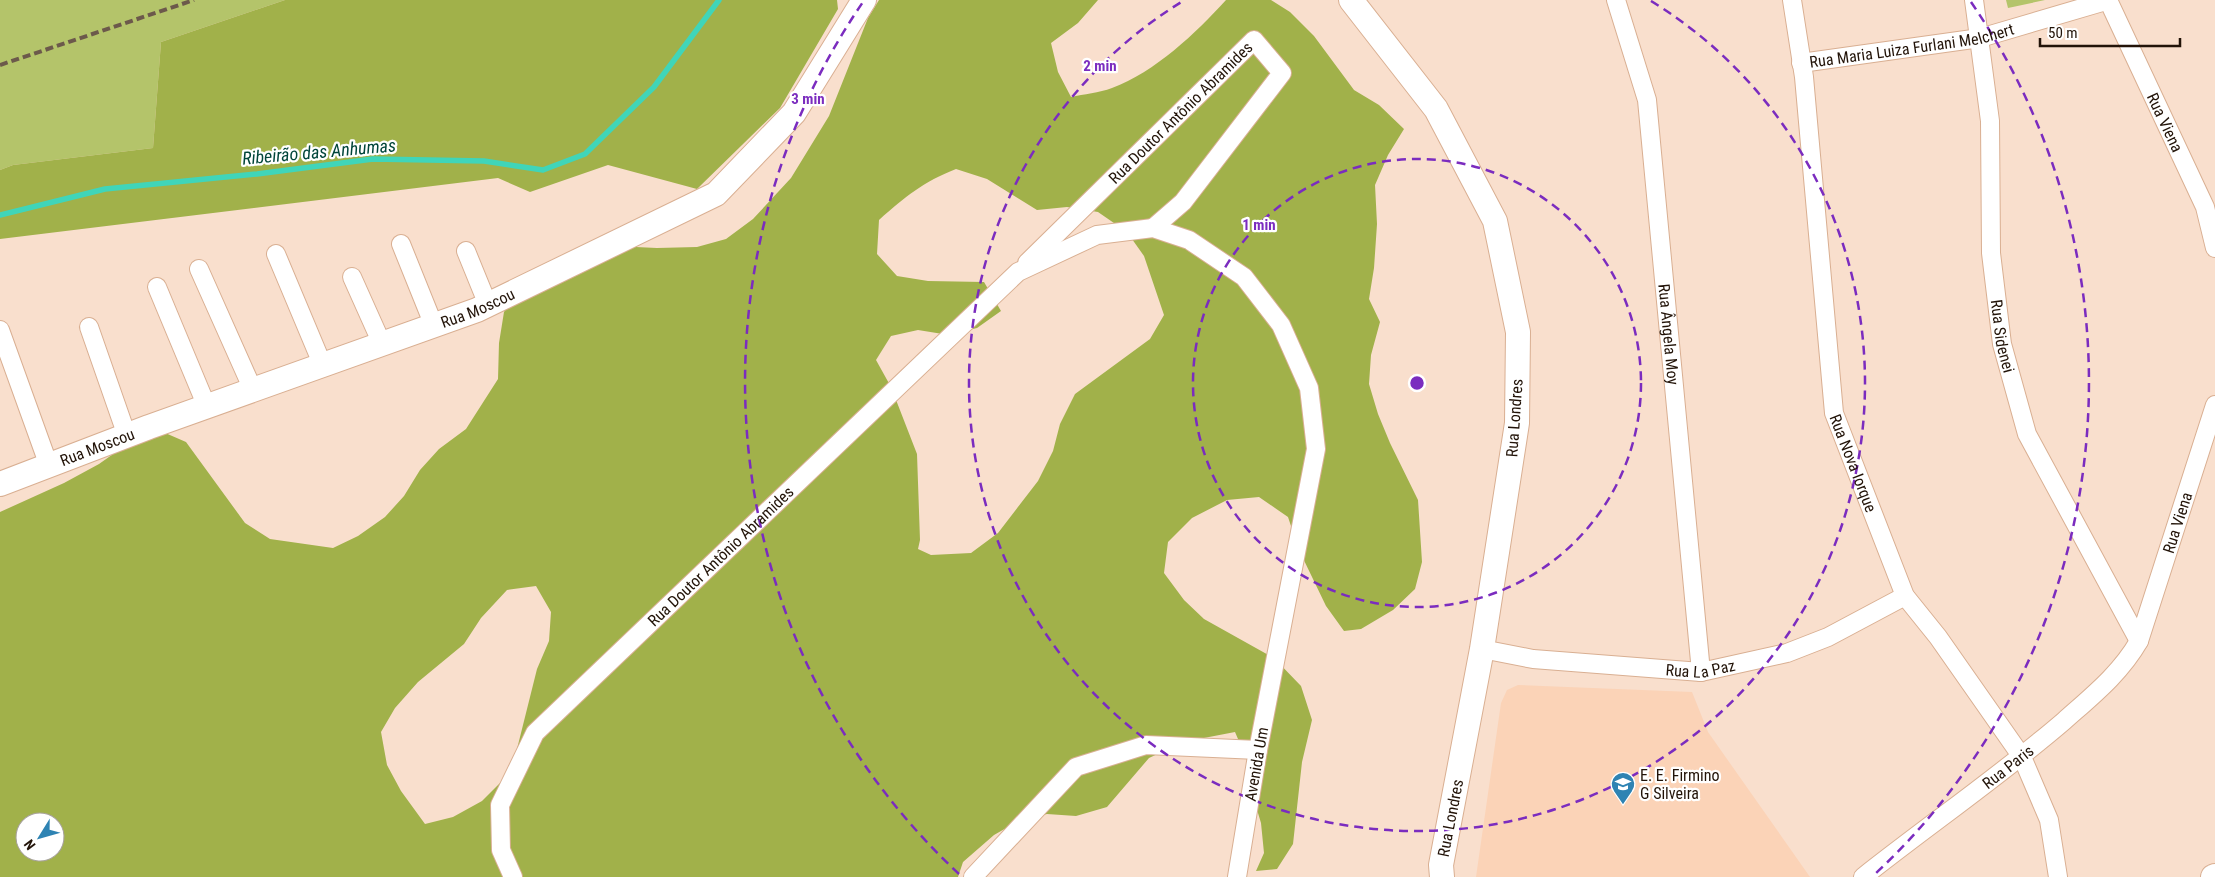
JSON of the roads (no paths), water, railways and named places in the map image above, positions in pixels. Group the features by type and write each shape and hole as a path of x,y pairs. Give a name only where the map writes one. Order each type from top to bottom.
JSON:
{"street":[{"name":"Rua Moscou","path":"0,484 488,305 716,194 794,113 864,0"},
{"name":"Rua Londres","path":"1351,0 1436,109 1495,221 1518,332 1517,423 1482,649 1441,864 1442,877"},
{"name":"Rua Ângela Moy","path":"1616,0 1647,100 1701,672"},
{"name":"Rua Nova Iorque","path":"1792,0 1801,62 1834,413 1905,596 1938,637 2022,757 2049,820 2058,877"},
{"name":"Rua Sidenei","path":"1974,0 1990,121 1991,253 2005,353 2027,434 2139,641"},
{"name":"Rua Maria Luiza Furlani Melchert","path":"1801,62 1980,38 2108,0"},
{"name":"Rua Viena","path":"2108,0 2205,207 2215,248"},
{"name":"Rua Doutor Antônio Abramides","path":"513,877 500,850 500,805 535,732 1018,272 1254,40 1282,73 1183,202 1153,228"},
{"name":"Rua Doutor Antônio Abramides","path":"1018,272 1097,235 1153,228 1189,240 1244,277 1280,325 1309,388 1316,449 1277,652"},
{"path":"401,244 434,326"},
{"path":"466,251 488,305"},
{"path":"276,254 323,366"},
{"path":"199,269 253,390"},
{"path":"352,276 382,344"},
{"path":"157,287 207,407"},
{"path":"89,327 127,436"},
{"path":"0,330 49,466"},
{"name":"Rua Viena","path":"2139,641 2215,405"},
{"name":"Rua La Paz","path":"1482,649 1533,659 1701,672 1787,653 1828,637 1905,596"},
{"name":"Rua Paris","path":"1863,877 2022,757 2113,678 2128,661 2139,641"},
{"name":"Avenida Um","path":"1237,877 1258,750 1277,652"},
{"path":"973,877 1076,767 1146,744 1258,750"}],"waterway":[{"name":"Ribeirão das Anhumas","path":"0,215 105,189 257,174 373,159 484,161 543,170 585,154 654,87 719,0"}],"railway":[{"path":"0,65 194,0"}],"place":[{"name":"E. E. Firmino G Silveira","path":"1623,805"}]}
